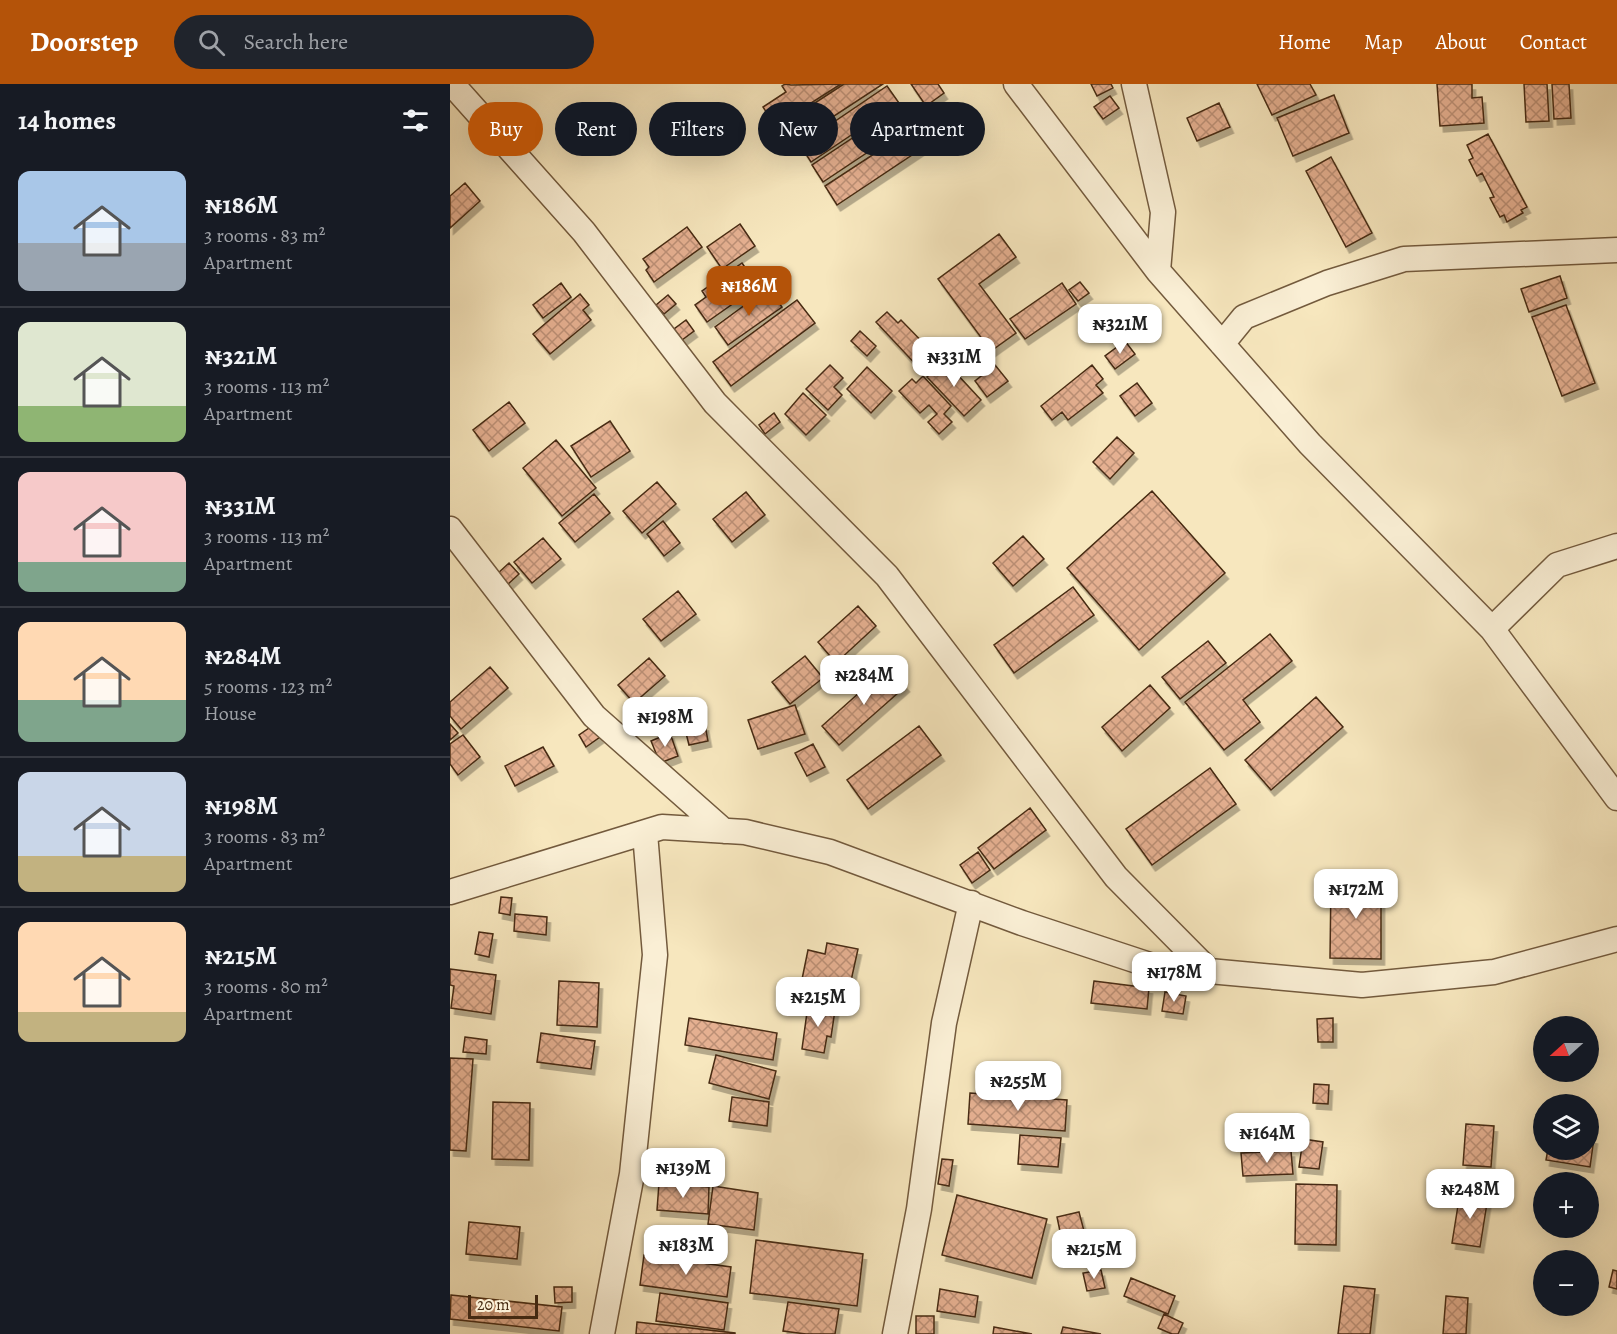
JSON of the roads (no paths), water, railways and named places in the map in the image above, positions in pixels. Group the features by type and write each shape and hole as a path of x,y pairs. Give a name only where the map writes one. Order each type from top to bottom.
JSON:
{"street":[{"path":"452,84 584,232 714,403 887,576 1116,877 1209,971"},
{"path":"1016,84 1158,271 1310,444 1492,629 1617,798"},
{"path":"1134,84 1163,212 1158,271"},
{"path":"1222,344 1244,317 1328,283 1404,259 1617,250"},
{"path":"450,529 594,716 724,831"},
{"path":"1492,629 1557,565 1617,546"},
{"path":"450,892 662,827 745,832 831,852 1022,923 1183,976 1209,971 1362,985 1494,972 1617,939"},
{"path":"602,1334 632,1174 655,955 645,832"},
{"path":"896,1334 920,1209 944,1023 971,903"}]}
